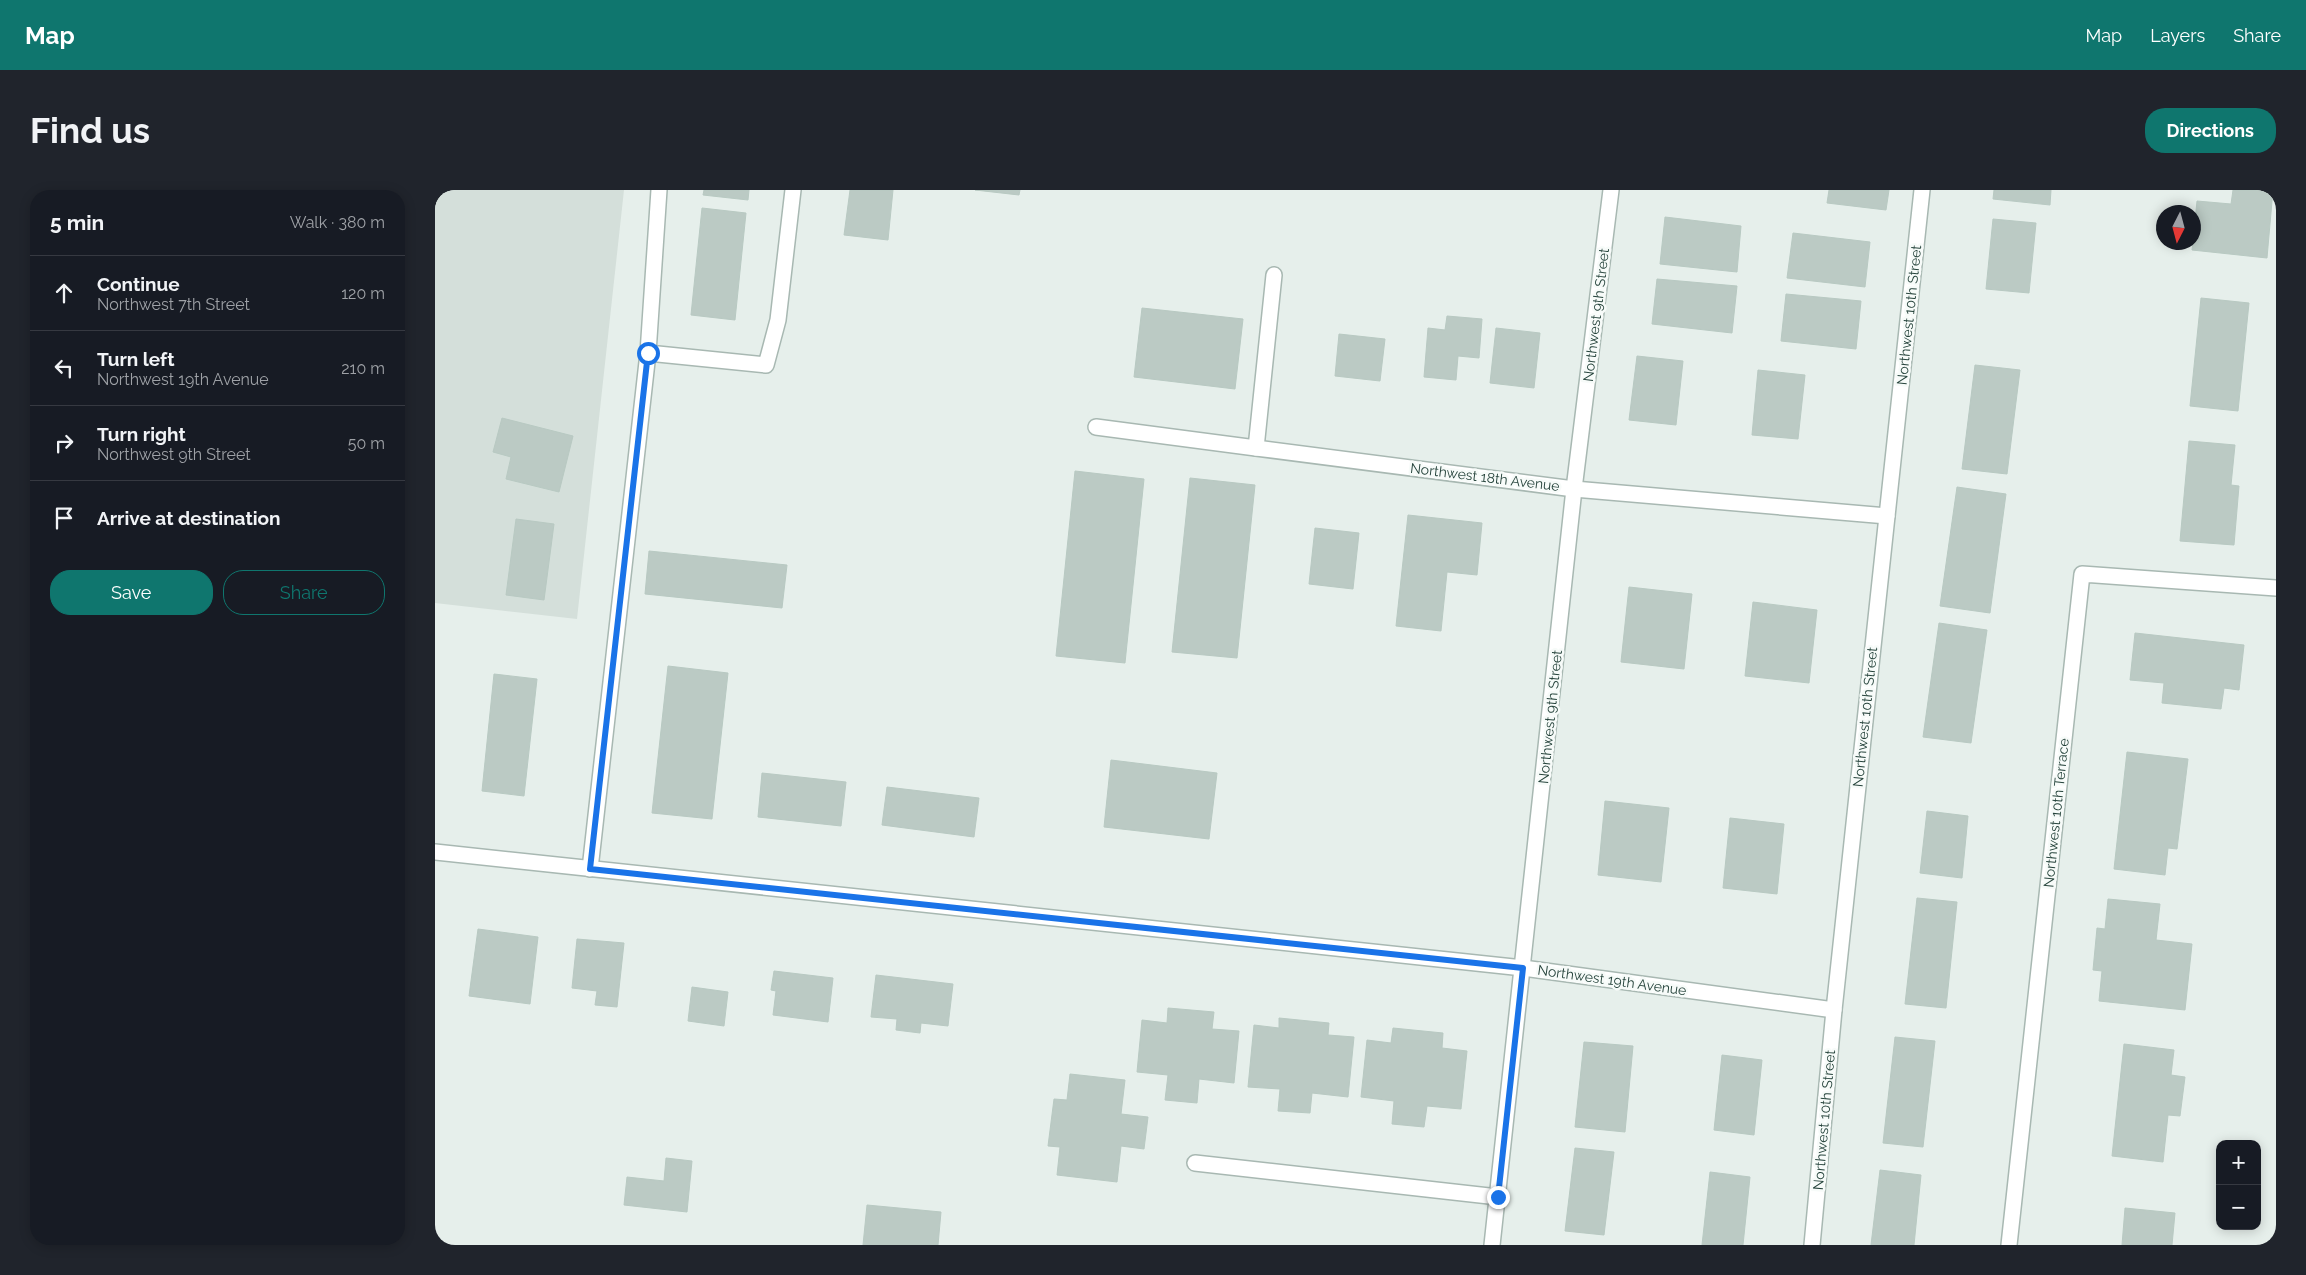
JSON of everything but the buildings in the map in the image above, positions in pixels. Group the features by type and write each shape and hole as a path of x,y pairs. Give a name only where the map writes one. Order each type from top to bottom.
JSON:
{"street":[{"path":"590,869 648,353 659,190"},
{"path":"648,353 767,365 778,320 793,190"},
{"name":"Northwest 9th Street","path":"1492,1245 1574,489 1611,190"},
{"name":"Northwest 10th Street","path":"1812,1245 1834,1010 1922,190"},
{"path":"1256,448 1274,275"},
{"name":"Northwest 18th Avenue","path":"1096,427 1574,489 1887,516"},
{"name":"Northwest 10th Terrace","path":"2009,1245 2083,574 2276,588"},
{"name":"Northwest 19th Avenue","path":"435,852 1523,968 1834,1010"},
{"path":"1195,1163 1498,1197"}],"shaded area":[{"path":"435,190 624,190 577,619 435,603"}],"route":[{"path":"648,353 590,869 1523,968 1498,1197"}]}
